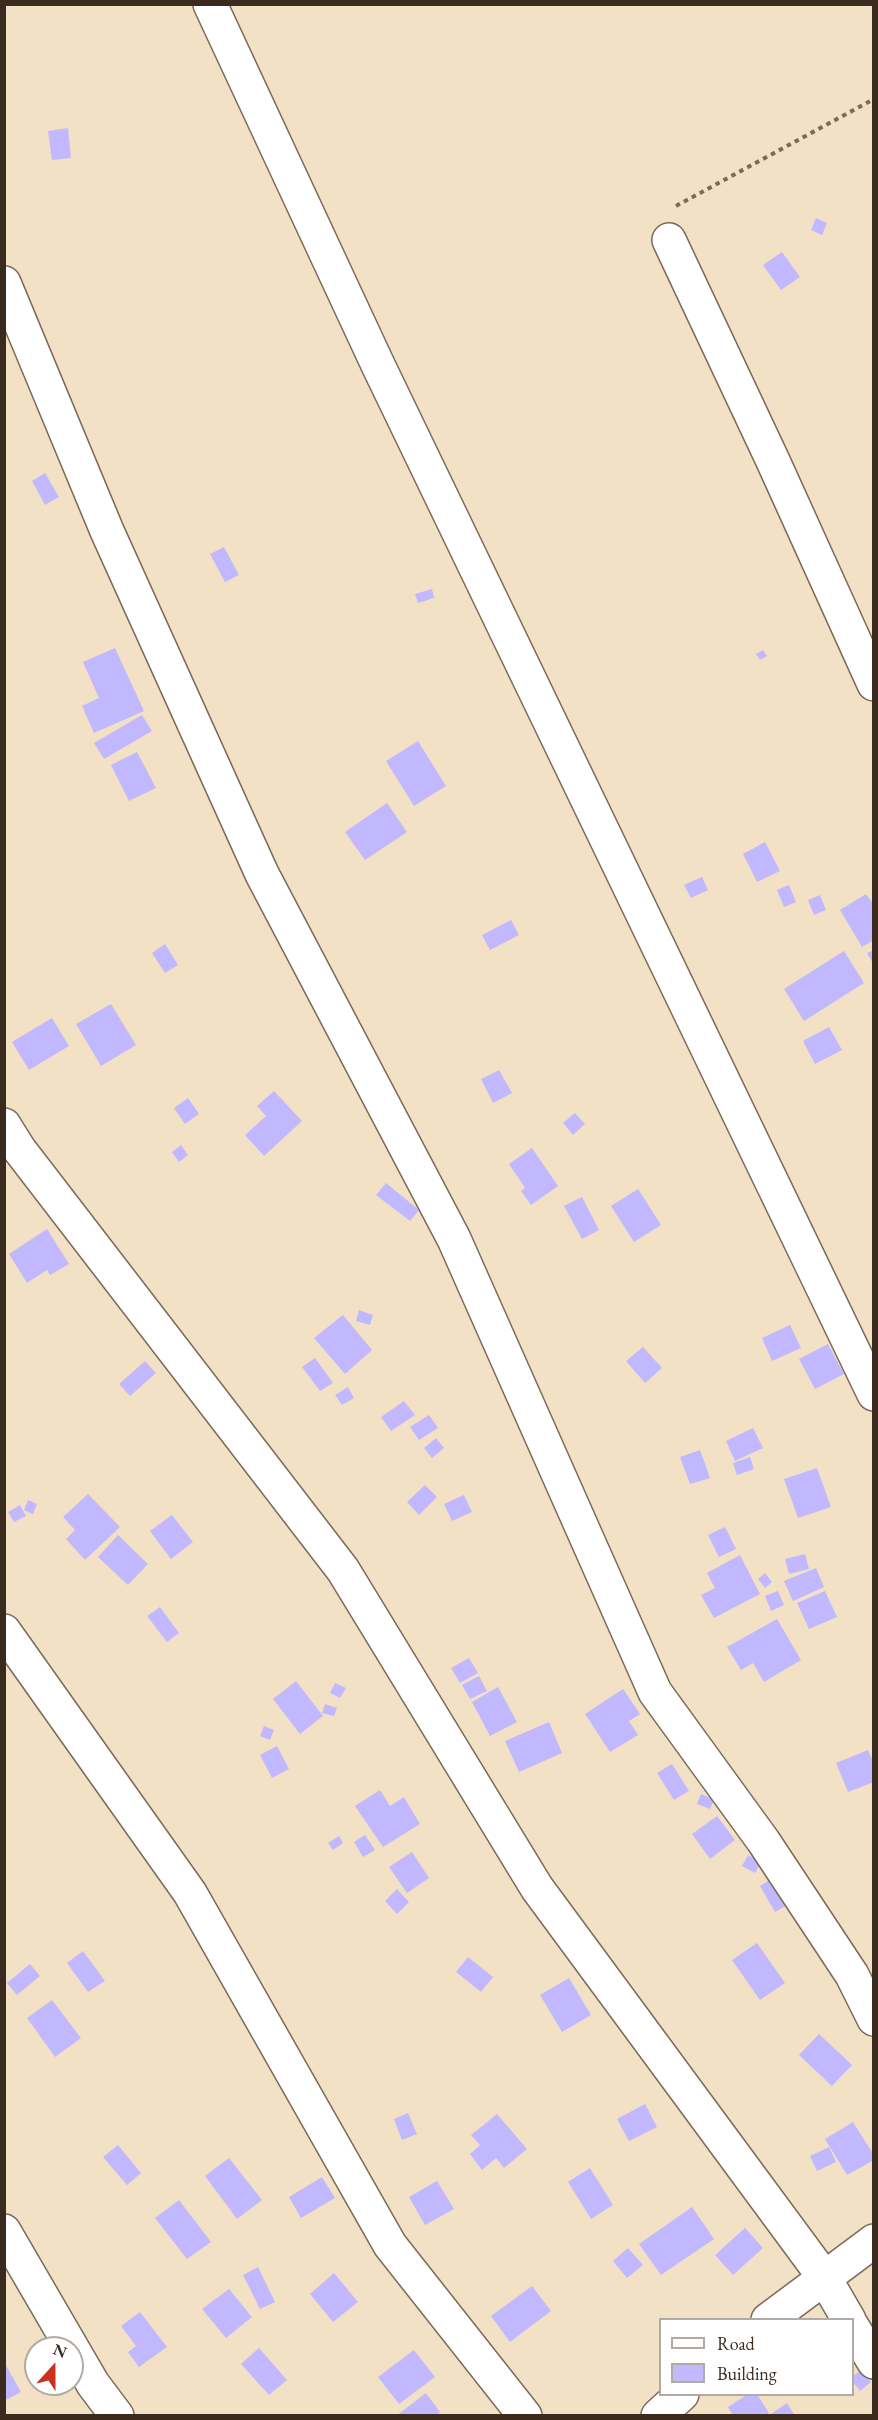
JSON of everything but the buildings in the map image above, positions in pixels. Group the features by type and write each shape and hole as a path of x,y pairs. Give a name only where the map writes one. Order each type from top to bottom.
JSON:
{"street":[{"path":"210,4 373,354 873,1394"},
{"path":"669,240 773,461 873,684"},
{"path":"4,283 107,531 262,874 454,1239 655,1692 789,1880 852,1975 873,2019"},
{"path":"4,1125 19,1149 343,1570 537,1888 824,2277 848,2318"},
{"path":"4,1631 190,1893 390,2245 525,2415"},
{"path":"4,2232 93,2385 117,2415"},
{"path":"769,2318 873,2241"},
{"path":"854,2329 873,2362"},
{"path":"658,2415 680,2396"}],"path":[{"path":"669,240 662,214 873,99"}]}
